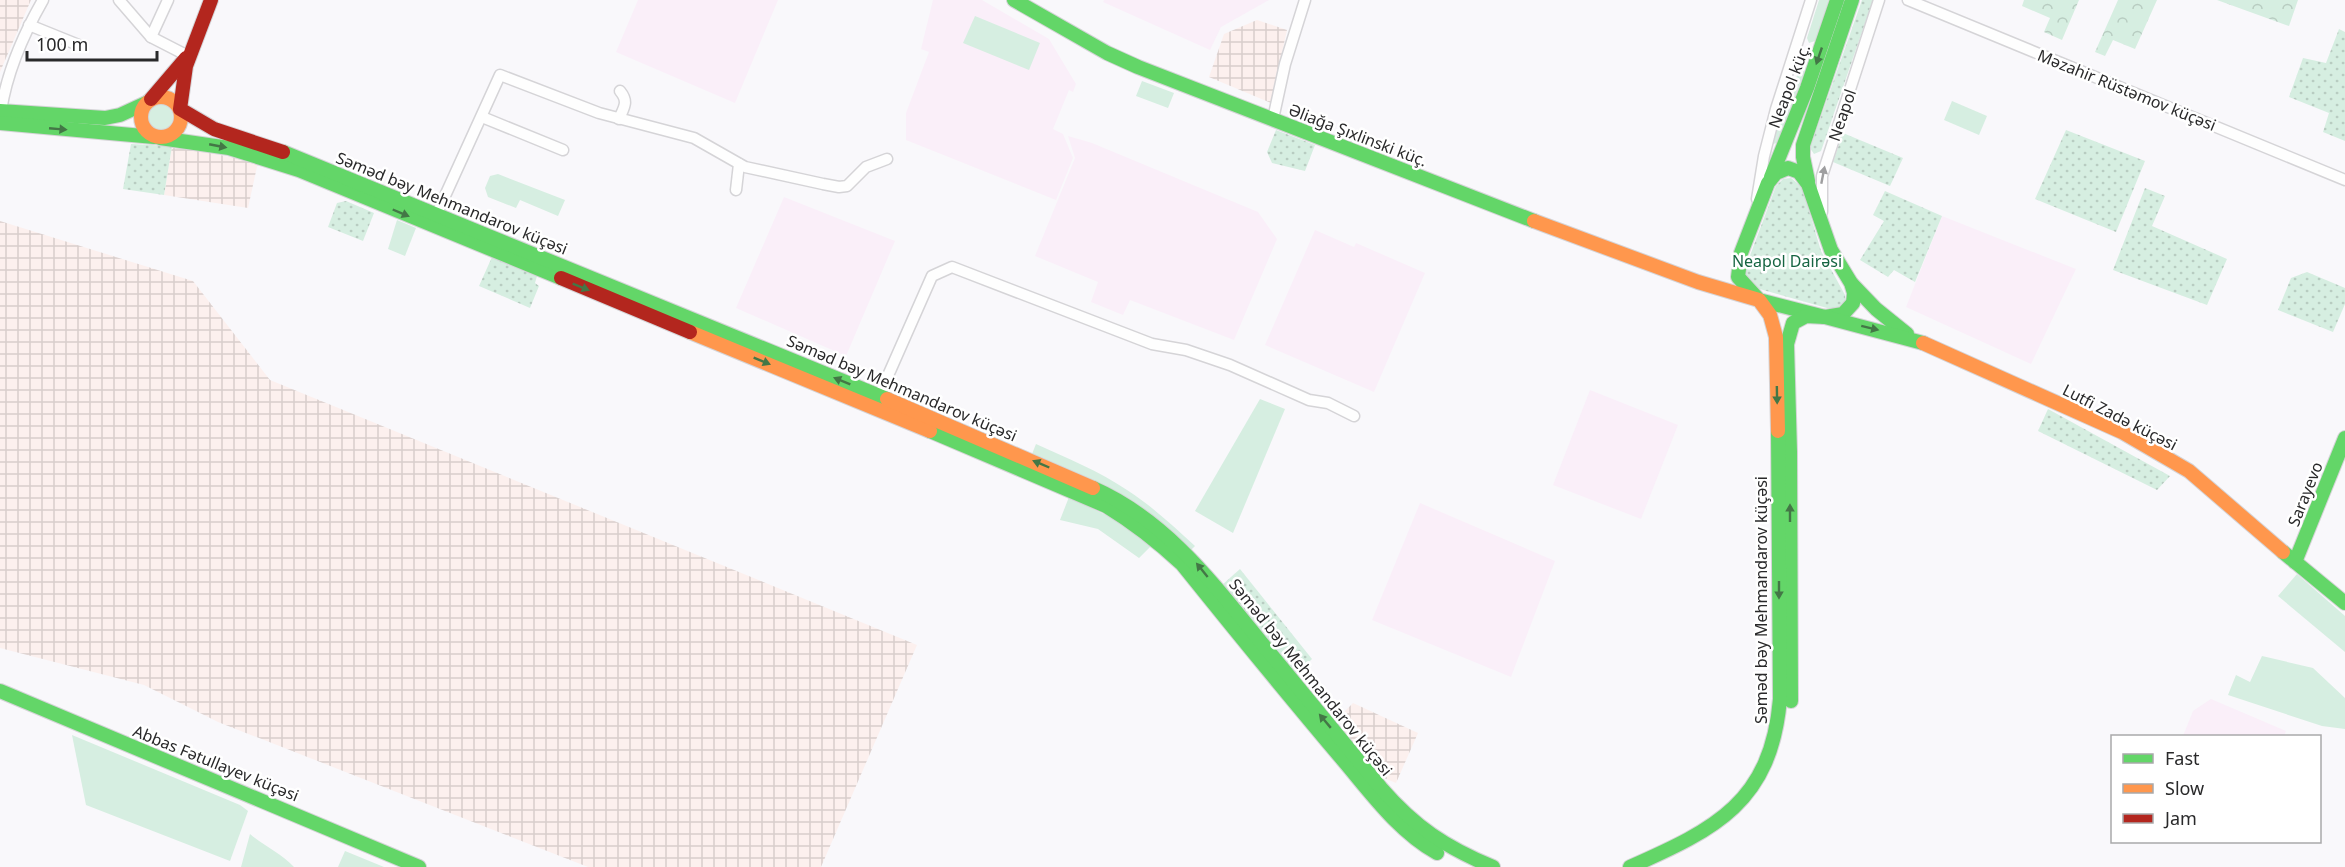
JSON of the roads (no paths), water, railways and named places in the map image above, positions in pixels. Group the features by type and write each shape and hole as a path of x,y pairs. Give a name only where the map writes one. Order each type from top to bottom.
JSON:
{"main road":[{"path":"188,56 142,109 141,122 148,133 157,137 167,137 178,129 181,116 181,90 188,56 211,0"},
{"name":"Əliağa Şıxlinski küç.","path":"1014,0 1121,60 1530,220 1698,282 1759,300 1915,339"},
{"name":"Neapol küç.","path":"1741,252 1808,88 1837,0"},
{"name":"Neapol küç.","path":"1852,0 1803,146 1803,157 1825,233 1851,283 1876,309 1915,339"},
{"path":"0,111 105,118 120,115 158,97 171,99 180,109"},
{"name":"Səməd bəy Mehmandarov küçəsi","path":"180,109 214,129 295,156 434,220 1106,506 1132,522 1182,564 1303,713 1393,818 1419,843 1467,867"},
{"name":"Səməd bəy Mehmandarov küçəsi","path":"0,123 215,144 275,162 434,220 879,396 1111,496 1167,534 1196,563 1381,789 1413,823 1439,843 1493,867"},
{"path":"1768,183 1776,173 1788,168 1799,172 1809,184"},
{"path":"1698,282 1723,281 1729,275 1741,252"},
{"name":"Səməd bəy Mehmandarov küçəsi","path":"1648,865 1731,812 1760,776 1778,725 1780,672 1777,344 1771,315 1738,277 1741,252"},
{"path":"1825,317 1848,311 1854,298 1851,283"},
{"name":"Səməd bəy Mehmandarov küçəsi","path":"1630,867 1648,865 1714,837 1749,805 1767,780 1784,742 1791,700 1787,344 1790,330 1799,318 1825,317"},
{"name":"Lutfi Zadə küçəsi","path":"1915,339 2122,432 2162,454 2211,489 2345,603"},
{"name":"Sarayevo","path":"2295,562 2345,438"},
{"name":"Abbas Fətullayev küçəsi","path":"0,691 419,867"}],"street":[{"path":"0,111 9,75 29,25 43,0"},
{"path":"120,0 151,38 188,56"},
{"path":"151,38 168,0"},
{"path":"1273,119 1285,64 1305,0"},
{"path":"1753,222 1764,156 1776,109 1811,0"},
{"name":"Neapol","path":"1825,233 1821,202 1822,176 1879,0"},
{"name":"Məzahir Rüstəmov küçəsi","path":"1908,0 2345,180"},
{"path":"29,25 81,46"},
{"path":"434,220 500,75 619,119 694,138 739,164 839,187 847,186 872,164 887,159"},
{"path":"619,119 626,103 626,99 620,92"},
{"path":"482,117 563,150"},
{"path":"736,190 739,164"},
{"path":"879,396 932,276 952,267 1152,344 1186,350 1230,365 1309,400 1328,403 1354,416"}],"park label":[{"name":"Neapol Dairəsi","path":"1787,261"}]}
